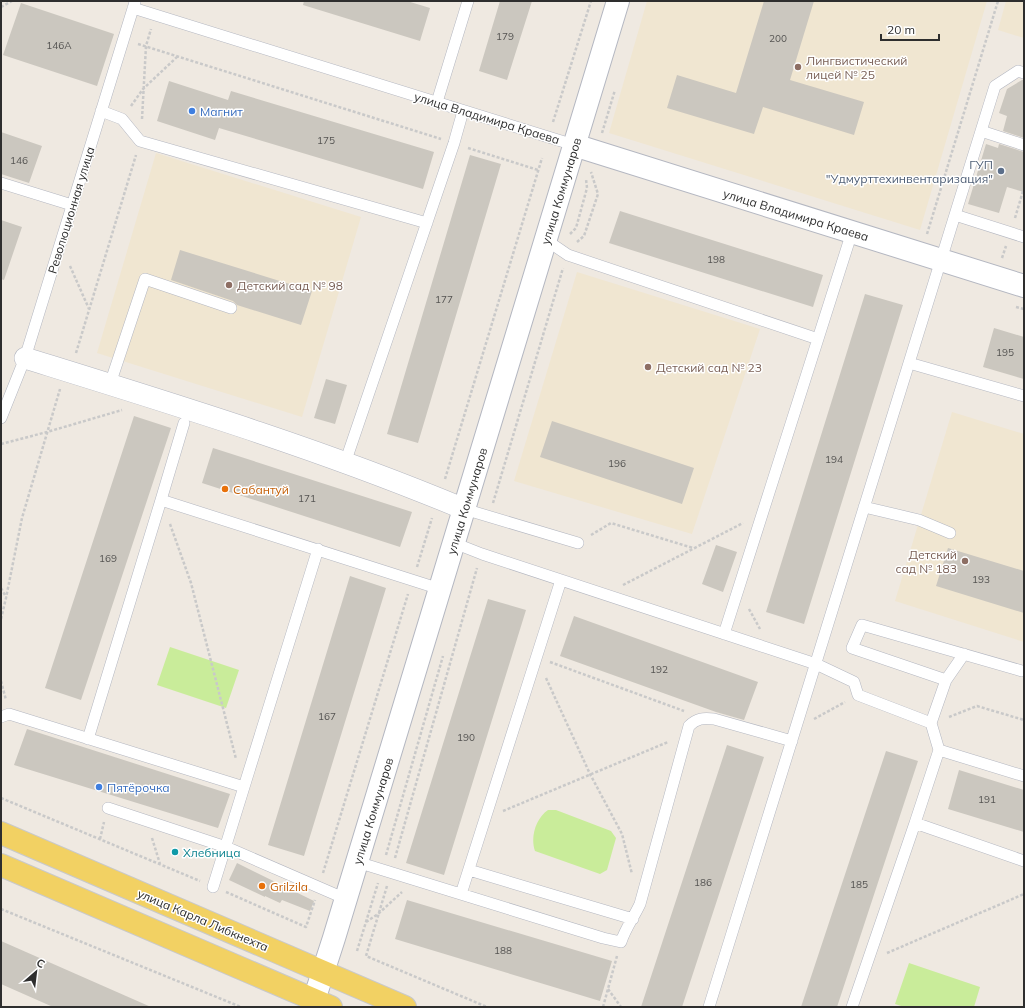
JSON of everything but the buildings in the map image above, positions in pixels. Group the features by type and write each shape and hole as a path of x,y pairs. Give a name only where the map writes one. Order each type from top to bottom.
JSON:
{"main road":[{"name":"улица Карла Либкнехта","path":"1,833 406,1007"},
{"path":"1,864 319,1005"}],"street":[{"name":"улица Коммунаров","path":"319,1005 324,972 618,1"},
{"name":"улица Владимира Краева","path":"574,145 1024,286"},
{"path":"25,358 188,408 345,463 464,509"}],"lane":[{"path":"437,102 468,1"},
{"name":"улица Владимира Краева","path":"134,5 463,111 574,145"},
{"name":"Революционная улица","path":"1,418 25,358 134,5"},
{"path":"710,1007 995,86 1018,71 1024,73"},
{"path":"101,111 122,119 140,141 427,223"},
{"path":"345,463 454,143 463,111"},
{"path":"981,131 1024,145"},
{"path":"1,183 72,205"},
{"path":"955,215 1024,237"},
{"path":"724,634 852,232"},
{"path":"546,240 568,254 818,339"},
{"path":"110,384 145,279 231,308"},
{"path":"909,363 1024,396"},
{"path":"88,739 184,423"},
{"path":"161,500 440,589"},
{"path":"864,507 919,520 950,533"},
{"path":"464,509 578,543"},
{"path":"454,543 482,554 816,664 854,682 858,695 931,723"},
{"path":"213,887 318,549"},
{"path":"461,894 561,580"},
{"path":"946,680 852,648 862,625 1022,671"},
{"path":"852,1007 939,750 931,723 946,680 964,654"},
{"path":"5,716 88,739 244,787"},
{"path":"357,862 603,938 621,942 640,904 689,726 695,720 702,718 714,719 792,741"},
{"path":"939,750 1024,776"},
{"path":"108,808 226,847 346,899"},
{"path":"915,823 1024,861"},
{"path":"469,870 633,918"}],"path":[{"path":"1,7 12,1"},
{"path":"554,123 591,1"},
{"path":"925,240 998,1"},
{"path":"124,39 538,170"},
{"path":"1,618 22,518 47,432 89,309 140,141 146,46"},
{"path":"122,119 143,89 178,56"},
{"path":"1,793 1,798 306,927 542,158"},
{"path":"60,244 89,309"},
{"path":"1,444 127,408"},
{"path":"161,500 191,583 244,787"},
{"path":"605,594 763,512"},
{"path":"578,543 611,522 693,548"},
{"path":"1,588 6,598"},
{"path":"738,591 773,650"},
{"path":"536,657 702,718"},
{"path":"536,657 590,774 622,834 640,904"},
{"path":"1,681 5,716"},
{"path":"796,729 858,695"},
{"path":"931,723 977,706 1024,720"},
{"path":"485,818 687,734"},
{"path":"147,821 160,864"},
{"path":"366,922 378,914 414,880"},
{"path":"868,961 1024,894"},
{"path":"1,909 241,1007"},
{"path":"602,1007 621,942"},
{"path":"366,956 487,1007"},
{"path":"608,989 621,1007"}],"shaded area":[{"name":"Лингвистический лицей № 25","path":"647,1 987,1 920,230 609,133"},
{"path":"1006,1 1024,1 1024,38 998,30"},
{"name":"Детский сад № 98","path":"156,153 361,217 302,417 97,353"},
{"name":"Детский сад № 23","path":"577,272 760,329 692,534 514,481"},
{"name":"Детский сад № 183","path":"952,412 1024,434 1024,642 895,601"}],"green space":[{"path":"170,647 239,670 226,708 157,685"},
{"path":"548,810 556,810 611,831 616,838 607,870 600,874 535,851 533,840 535,828 540,818"},
{"path":"909,963 980,987 974,1007 904,1007 895,1004"}],"place":[{"name":"Лингвистический лицей № 25","path":"798,67"},
{"name":"Магнит","path":"192,111"},
{"name":"ГУП \"Удмурттехинвентаризация\"","path":"1001,171"},
{"name":"Детский сад № 98","path":"229,285"},
{"name":"Детский сад № 23","path":"648,367"},
{"name":"Сабантуй","path":"225,489"},
{"name":"Детский сад № 183","path":"965,561"},
{"name":"Пятёрочка","path":"99,787"},
{"name":"Хлебница","path":"175,852"},
{"name":"Grilzila","path":"262,886"}]}
